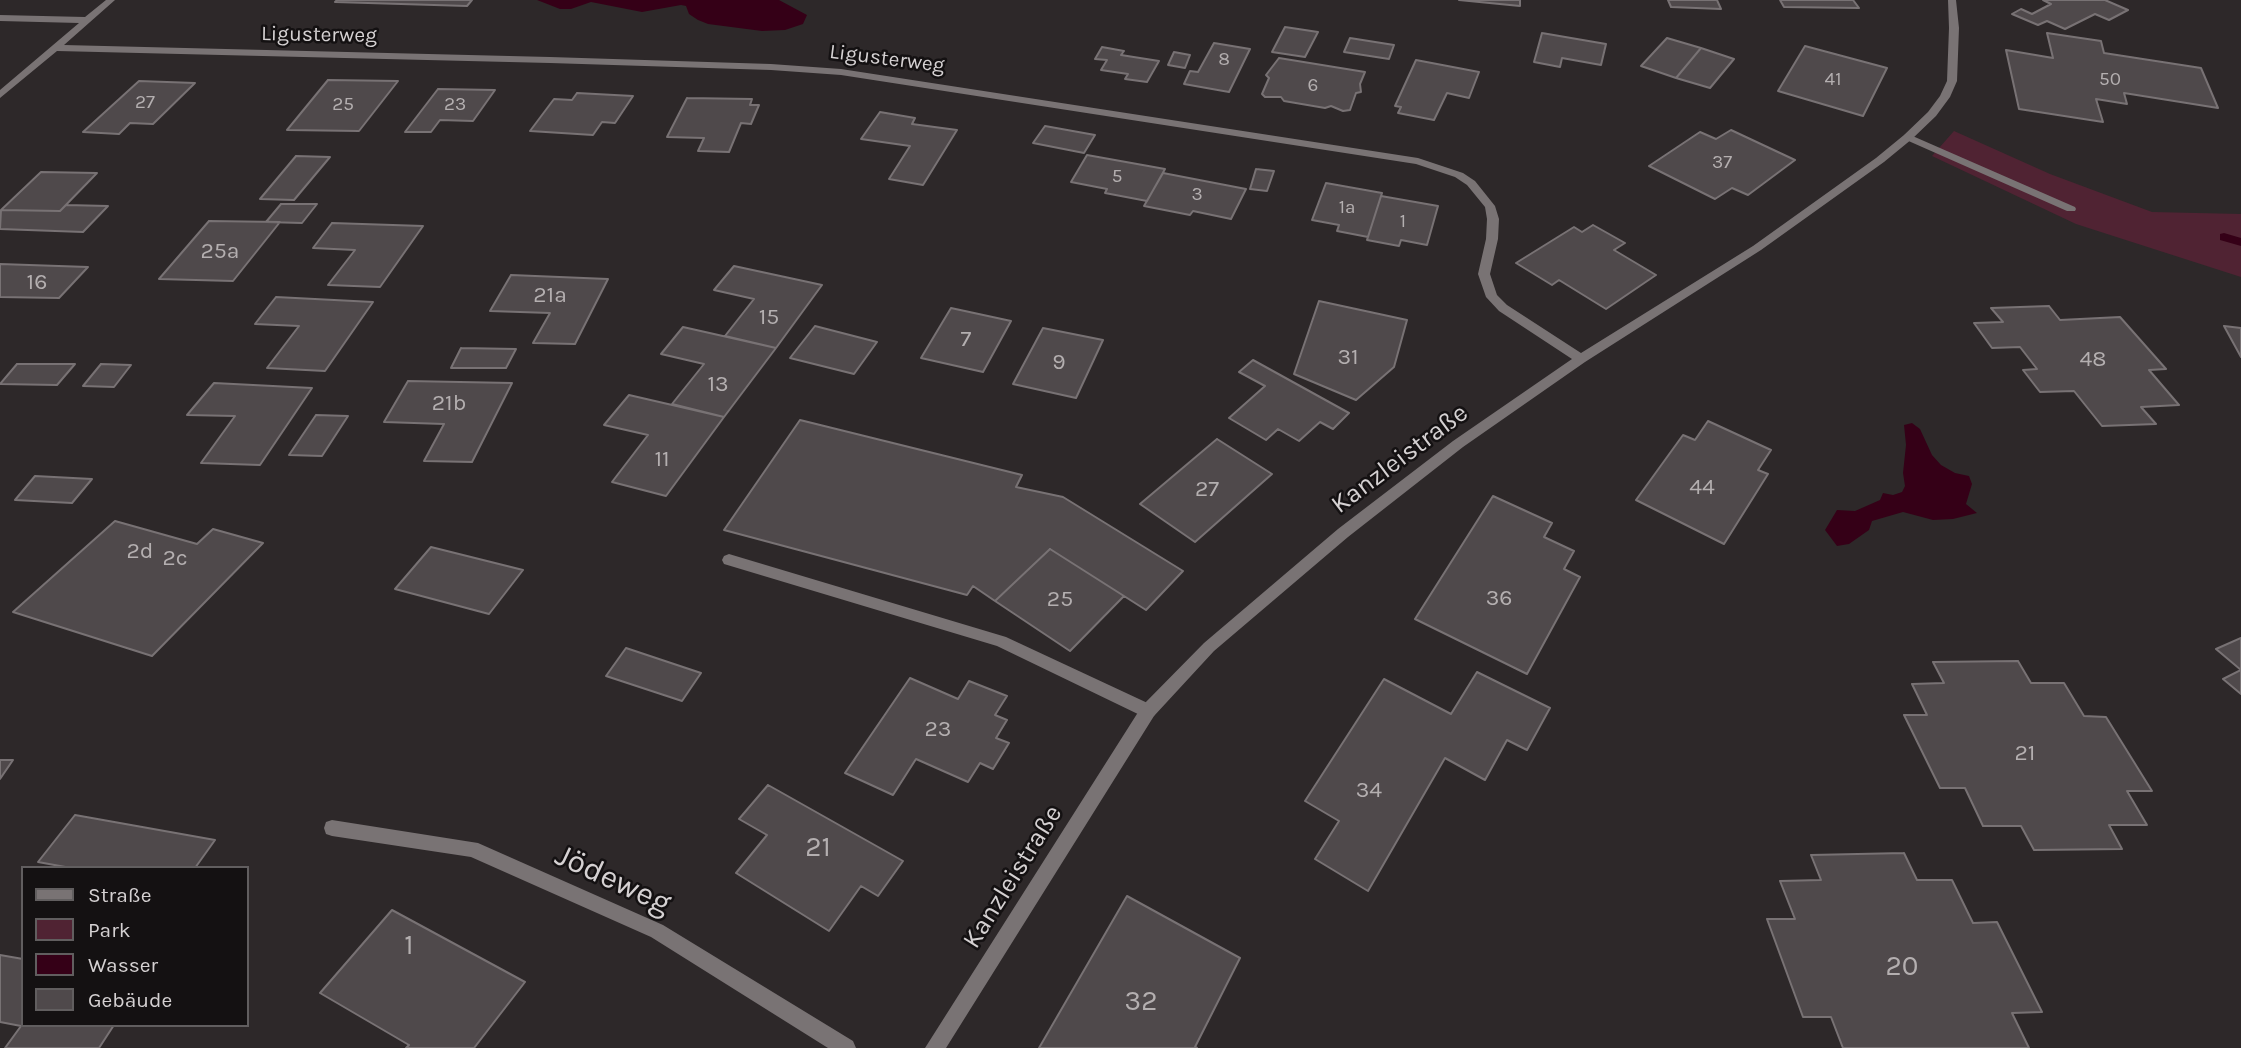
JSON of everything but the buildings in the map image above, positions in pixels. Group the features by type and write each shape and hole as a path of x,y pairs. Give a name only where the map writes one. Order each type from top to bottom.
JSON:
{"street":[{"path":"0,95 111,0"},
{"name":"Kanzleistraße","path":"936,1048 1148,711 1209,647 1343,533 1458,444 1581,359 1757,248 1908,137 1932,114 1945,97 1952,81 1952,0"},
{"path":"0,18 88,20"},
{"name":"Ligusterweg","path":"55,48 771,66 894,78 1418,161 1459,175 1471,183 1490,206 1493,219 1492,239 1484,274 1492,297 1503,308 1581,359"},
{"path":"1908,137 2071,209"},
{"path":"729,560 1001,641 1148,711"},
{"name":"Jödeweg","path":"332,828 472,849 657,931 846,1048"}],"green space":[{"path":"1954,131 2050,174 2152,212 2241,214 2241,277 2076,224 1932,156"}],"water":[{"path":"537,0 779,0 807,15 803,24 785,30 762,31 708,24 689,14 686,6 681,5 642,12 591,2 571,9 560,9"},
{"path":"1912,423 1920,429 1932,455 1941,465 1955,473 1969,476 1972,484 1966,504 1977,513 1953,519 1933,520 1903,512 1872,521 1869,530 1849,544 1837,546 1825,530 1837,510 1855,511 1880,500 1883,493 1893,495 1902,492 1905,486 1904,425"}],"waterway":[{"path":"2224,237 2241,242"}]}
